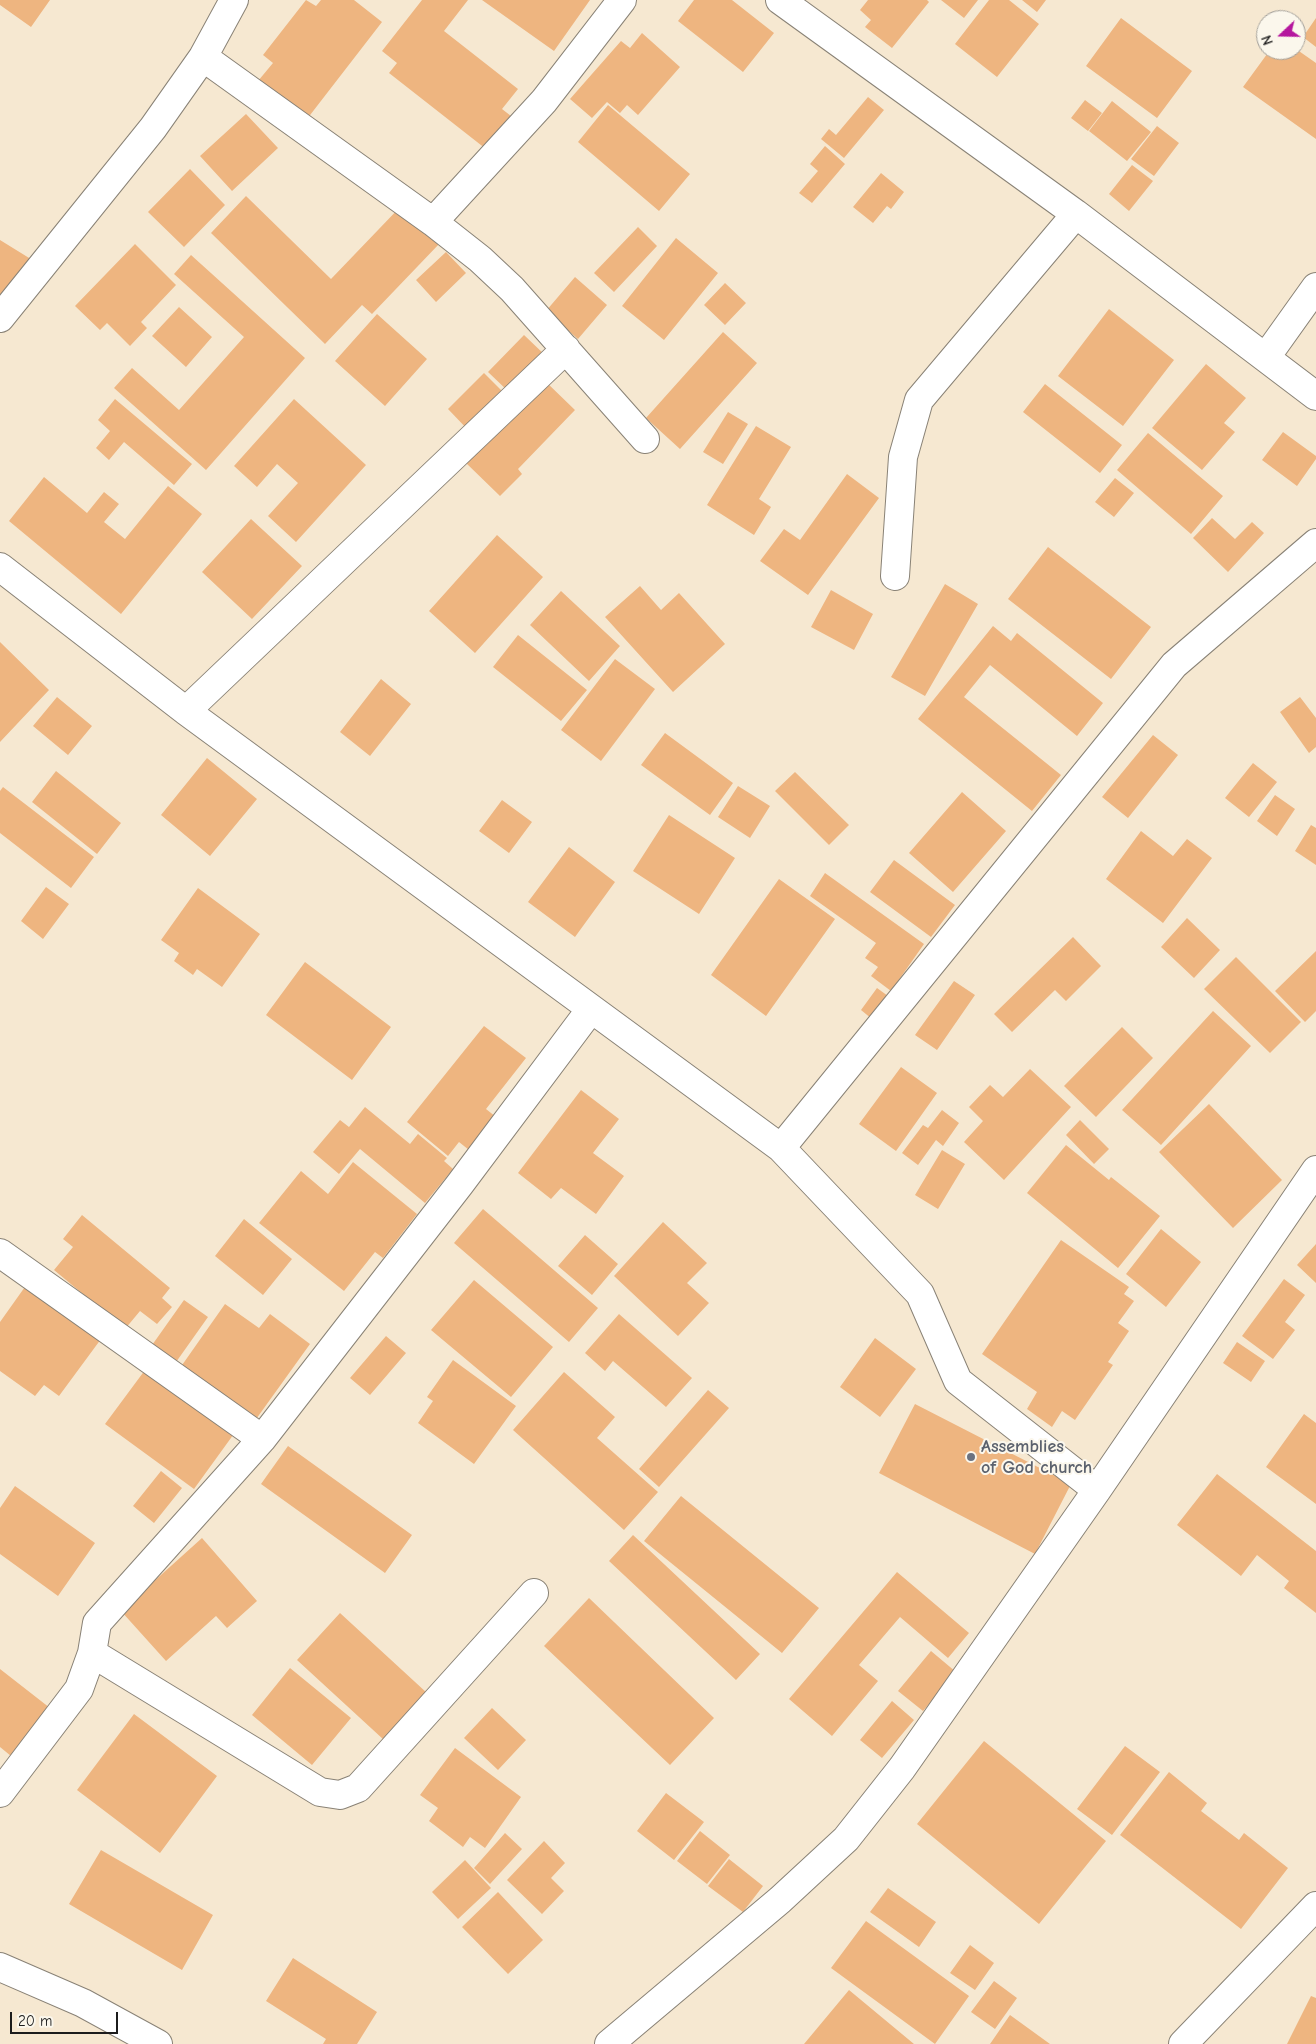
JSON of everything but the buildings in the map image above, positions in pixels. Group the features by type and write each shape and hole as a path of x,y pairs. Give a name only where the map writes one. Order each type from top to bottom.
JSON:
{"street":[{"path":"0,318 153,128 203,57 234,0"},
{"path":"434,222 544,101 622,0"},
{"path":"780,0 1076,214 1316,396"},
{"path":"203,57 434,222 480,259 512,289 644,439"},
{"path":"894,576 903,456 919,400 1076,214"},
{"path":"1266,357 1316,287"},
{"path":"186,711 566,349"},
{"path":"781,1148 1174,665 1316,543"},
{"path":"0,566 186,711 781,1148 920,1294 958,1381 1097,1490"},
{"path":"0,1793 79,1689 92,1653 97,1623 262,1440 460,1184 591,1009"},
{"path":"609,2044 772,1907 846,1839 902,1768 1097,1490 1316,1170"},
{"path":"0,1253 262,1440"},
{"path":"92,1653 320,1792 340,1795 358,1788 534,1593"},
{"path":"1183,2044 1316,1906"},
{"path":"0,1967 84,2003 158,2044"}],"place":[{"name":"Assemblies of God church","path":"971,1457"}]}
